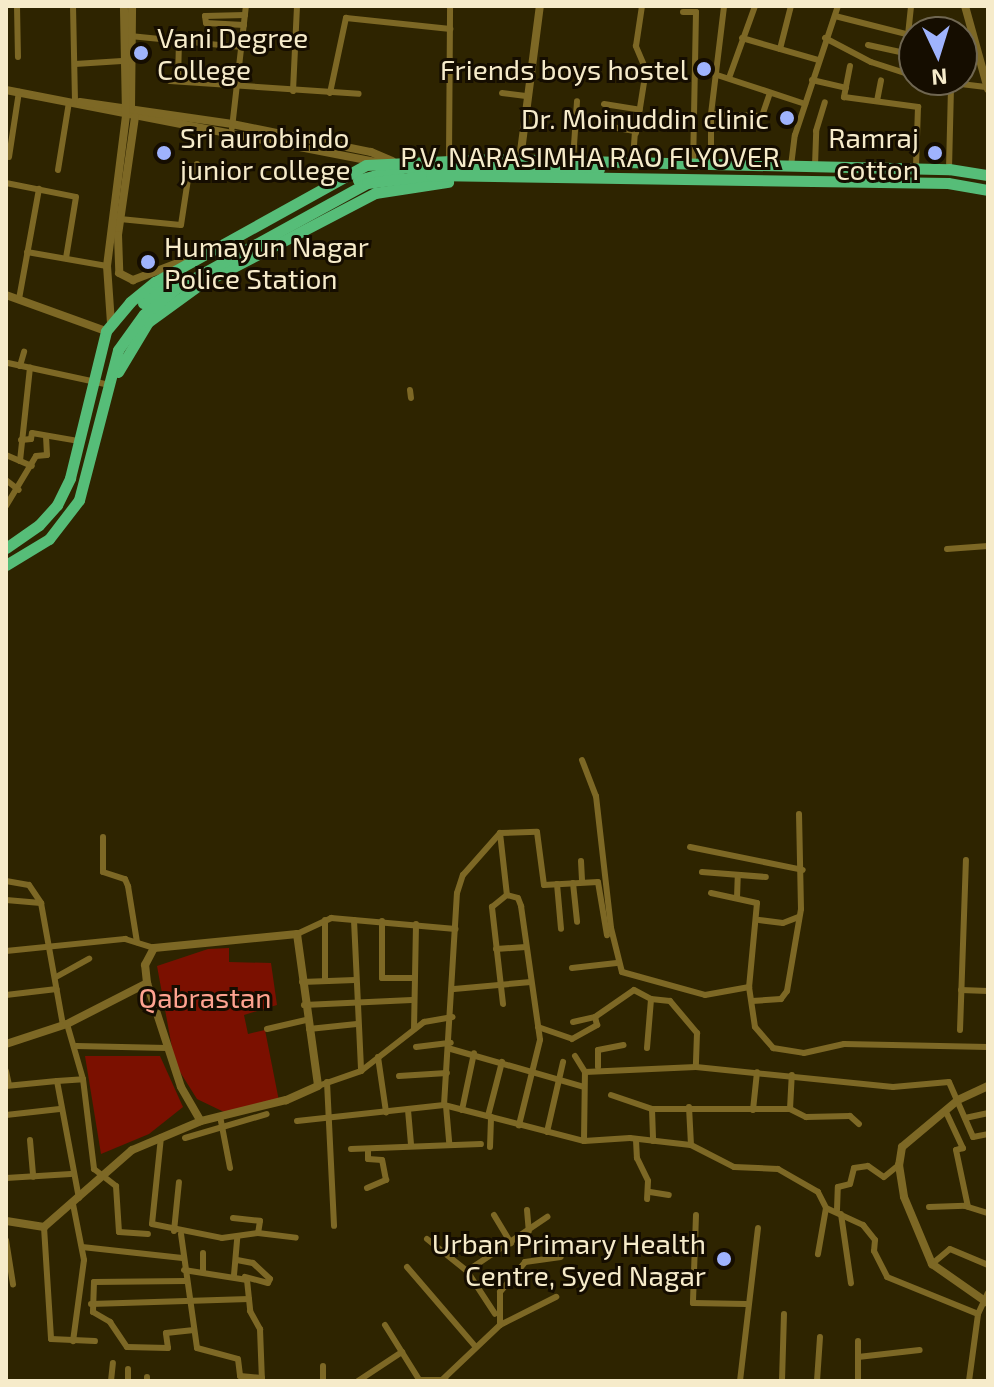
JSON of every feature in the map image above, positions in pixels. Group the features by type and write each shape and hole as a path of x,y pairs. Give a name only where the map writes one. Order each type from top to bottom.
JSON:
{"highway":[{"path":"6,548 39,525 57,505 79,441 90,386 108,327 155,282 343,176 378,163 449,159 916,168 988,175"},
{"path":"655,183 656,164"},
{"name":"P.V. NARASIMHA RAO FLYOVER","path":"6,556 36,544 78,484 106,363 138,309 174,281 373,173 445,166 947,175 988,182"},
{"path":"877,186 878,167"},
{"name":"P.V. NARASIMHA RAO FLYOVER","path":"6,567 71,514 85,487 113,365 133,325 178,287 367,183 431,175 948,183 988,192"},
{"path":"6,567 44,551 74,518 91,484 113,392 138,334 169,304 375,193 439,182 877,186 988,192"},
{"path":"90,386 113,392"}],"street":[{"path":"17,6 18,57"},
{"path":"58,170 72,102 75,64 73,6"},
{"path":"6,295 108,327 107,266 129,111 122,61 124,6"},
{"path":"132,6 129,111 117,265 125,279 198,258"},
{"path":"232,128 246,6"},
{"path":"293,91 297,6"},
{"path":"449,159 450,6"},
{"path":"520,159 540,6"},
{"path":"632,163 646,70 636,46 642,6"},
{"path":"711,166 714,74 724,6"},
{"path":"729,78 755,6"},
{"path":"780,49 791,6"},
{"path":"791,166 812,80 838,6"},
{"path":"683,12 696,12 693,166"},
{"path":"244,25 206,23 205,16 245,15"},
{"path":"835,16 898,33"},
{"path":"330,93 346,18 450,29"},
{"path":"130,36 241,47"},
{"path":"742,38 818,60"},
{"path":"825,38 871,62 898,71"},
{"path":"179,41 174,81 359,94"},
{"path":"868,45 898,52"},
{"path":"978,55 987,88"},
{"path":"75,64 122,61"},
{"path":"850,66 844,97 918,107 916,168"},
{"path":"714,74 805,104"},
{"path":"812,80 846,88"},
{"path":"877,101 881,80"},
{"path":"6,90 371,152 392,161"},
{"path":"9,157 19,92"},
{"path":"502,93 528,96"},
{"path":"711,114 762,116 770,93"},
{"path":"949,169 951,96"},
{"path":"573,160 577,101"},
{"path":"815,166 816,131 825,102"},
{"path":"604,104 640,110"},
{"path":"606,126 636,133"},
{"path":"232,128 378,163"},
{"path":"120,219 181,225 188,179 196,178 197,164"},
{"path":"6,183 76,197 66,258"},
{"path":"19,299 39,189"},
{"path":"27,252 107,266"},
{"path":"20,366 24,352"},
{"path":"8,363 90,386"},
{"path":"20,461 30,368"},
{"path":"21,440 31,439 32,433 79,441"},
{"path":"6,506 19,490 36,456 47,455 46,436"},
{"path":"6,455 32,466"},
{"path":"6,480 19,490"},
{"path":"947,549 988,546"},
{"path":"582,760 597,803 617,963 626,975 705,995 749,987"},
{"path":"752,1001 785,996 799,917 803,870 799,814"},
{"path":"449,1143 445,1105 453,1017 456,929 463,875 500,833 537,832 540,878 544,885 582,881 599,884 607,935"},
{"path":"500,833 507,895"},
{"path":"103,837 103,872 125,879 137,942"},
{"path":"690,847 803,870"},
{"path":"960,1030 966,860"},
{"path":"581,861 582,881"},
{"path":"702,872 766,877"},
{"path":"737,898 738,875"},
{"path":"6,881 29,885 41,903 65,1025 76,1046 100,1178"},
{"path":"573,883 577,922"},
{"path":"557,884 561,929"},
{"path":"711,893 757,903 759,920 749,987 755,1027 763,1040 785,1052 844,1044 988,1047"},
{"path":"507,895 518,898 521,906 538,1030 532,1073 519,1125"},
{"path":"503,1004 492,907 507,895"},
{"path":"6,900 41,903"},
{"path":"759,920 783,923 799,917"},
{"path":"6,951 125,939 154,948 297,934 325,920 382,921 456,929"},
{"path":"325,920 325,981"},
{"path":"354,920 355,1001 361,1071"},
{"path":"382,921 382,978 413,978"},
{"path":"414,1029 412,1000 416,924"},
{"path":"297,934 306,1025 318,1086"},
{"path":"496,949 526,947"},
{"path":"154,948 145,965 147,983 167,1048 201,1121"},
{"path":"56,977 89,959"},
{"path":"572,968 617,963"},
{"path":"302,982 355,980"},
{"path":"454,989 531,982"},
{"path":"6,1044 65,1025 147,983"},
{"path":"6,995 57,989"},
{"path":"961,990 988,991"},
{"path":"573,1022 595,1017 639,991 650,998 677,1005 697,1033 696,1067"},
{"path":"647,1048 650,998"},
{"path":"304,1005 412,1000"},
{"path":"6,1229 6,1221 44,1227 132,1150 201,1121 286,1100 361,1071 424,1022 453,1017"},
{"path":"538,1030 572,1039 597,1025 595,1017"},
{"path":"267,1029 357,1024"},
{"path":"598,1067 598,1050 624,1045"},
{"path":"76,1046 167,1048"},
{"path":"416,1047 451,1046 584,1087"},
{"path":"462,1110 474,1053"},
{"path":"575,1056 585,1072 584,1141"},
{"path":"378,1057 386,1112"},
{"path":"490,1147 490,1116 502,1062"},
{"path":"547,1132 563,1062"},
{"path":"585,1072 598,1067 696,1067 893,1087 949,1082 973,1137 988,1134"},
{"path":"6,1071 8,1086 83,1079"},
{"path":"753,1110 757,1072"},
{"path":"399,1076 447,1073"},
{"path":"790,1109 792,1075"},
{"path":"57,1081 82,1247 83,1281 75,1306 73,1341"},
{"path":"327,1082 334,1226"},
{"path":"969,1381 978,1314 986,1298 932,1264 904,1197 899,1165 902,1147 958,1100 988,1086"},
{"path":"611,1095 652,1109 790,1109 806,1117 850,1116 859,1124"},
{"path":"297,1121 445,1105 584,1141 636,1140 691,1145 734,1167 778,1169 818,1192 826,1208 818,1254"},
{"path":"689,1107 691,1145"},
{"path":"6,1115 60,1109"},
{"path":"652,1109 653,1141"},
{"path":"408,1110 411,1145"},
{"path":"946,1112 963,1148 956,1150 968,1207"},
{"path":"965,1118 988,1113"},
{"path":"185,1138 267,1114"},
{"path":"220,1116 230,1168"},
{"path":"162,1136 152,1224 178,1232 237,1238 258,1233 296,1238"},
{"path":"30,1140 33,1177"},
{"path":"636,1140 649,1196 669,1195"},
{"path":"351,1149 481,1144"},
{"path":"367,1188 386,1180 382,1160 368,1159 368,1149"},
{"path":"851,1283 838,1187 850,1184 854,1168 868,1166 884,1177 899,1165"},
{"path":"6,1178 71,1174"},
{"path":"100,1178 116,1186 119,1232 148,1234"},
{"path":"179,1182 178,1232 199,1351 238,1359 240,1376 262,1380 260,1329 243,1277"},
{"path":"929,1207 968,1207 988,1213"},
{"path":"826,1208 858,1222 875,1240 874,1251 887,1277 978,1314"},
{"path":"527,1210 529,1231"},
{"path":"494,1215 511,1243"},
{"path":"696,1215 693,1303 746,1304"},
{"path":"467,1271 547,1217"},
{"path":"233,1218 260,1221 258,1233"},
{"path":"44,1227 51,1339 95,1341"},
{"path":"740,1381 746,1304 758,1228"},
{"path":"234,1275 237,1238"},
{"path":"427,1239 467,1271 500,1325"},
{"path":"6,1240 13,1284"},
{"path":"82,1247 182,1258"},
{"path":"932,1264 950,1249 988,1265"},
{"path":"203,1253 203,1271"},
{"path":"497,1317 500,1292 525,1262 561,1257"},
{"path":"184,1270 234,1275 268,1283 270,1279 253,1263 237,1260"},
{"path":"407,1267 475,1346"},
{"path":"83,1281 186,1281"},
{"path":"94,1282 91,1304 127,1347 168,1348 166,1333 194,1330"},
{"path":"91,1304 189,1297 249,1299"},
{"path":"385,1325 420,1381 443,1381 475,1346 500,1325 556,1297"},
{"path":"782,1381 784,1314"},
{"path":"817,1381 820,1337"},
{"path":"858,1341 858,1381"},
{"path":"858,1357 920,1350"},
{"path":"358,1381 402,1352"},
{"path":"111,1381 113,1363"},
{"path":"128,1369 128,1381"},
{"path":"324,1369 324,1381"}],"green space":[{"name":"Qabrastan","path":"229,948 229,962 271,963 277,1005 244,1015 248,1034 265,1030 279,1101 224,1112 197,1099 175,1064 157,966 208,949"},
{"name":"Qabrastan","path":"85,1056 160,1056 183,1107 149,1134 101,1154"}],"place":[{"name":"Vani Degree College","path":"141,53"},
{"name":"Friends boys hostel","path":"704,69"},
{"name":"Dr. Moinuddin clinic","path":"787,118"},
{"name":"Sri aurobindo junior college","path":"164,153"},
{"name":"Ramraj cotton","path":"935,153"},
{"name":"Humayun Nagar Police Station","path":"148,262"},
{"name":"Urban Primary Health Centre, Syed Nagar","path":"724,1259"}]}
